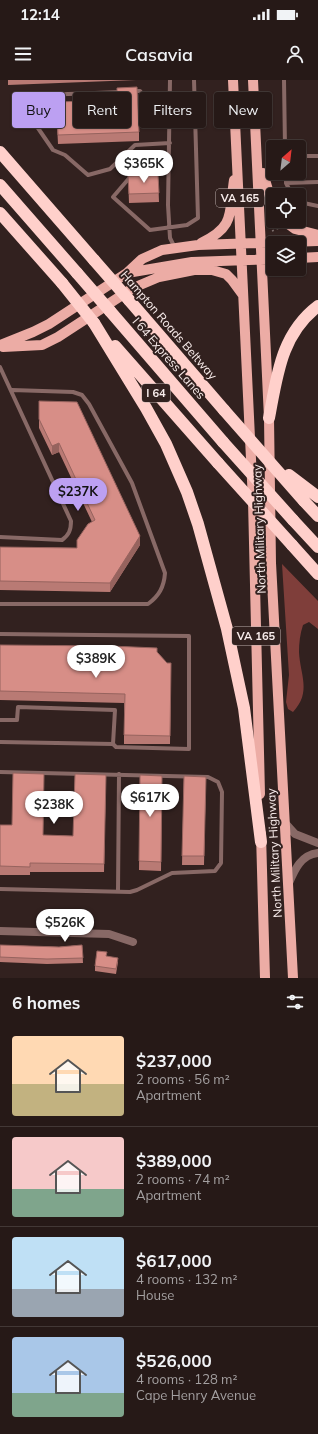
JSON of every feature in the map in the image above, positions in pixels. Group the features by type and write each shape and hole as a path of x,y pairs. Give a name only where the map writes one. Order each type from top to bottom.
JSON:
{"highway":[{"name":"Hampton Roads Beltway","path":"0,152 318,516"},
{"name":"I 64 Express Lanes","path":"0,185 223,442 318,547"},
{"name":"I 64","path":"0,213 218,463 318,574"},
{"path":"269,418 278,368 287,344 301,322 318,306"},
{"path":"94,322 166,444 187,492 198,524 226,630 244,708 261,842"},
{"path":"259,450 318,497"}],"main road":[{"name":"North Military Highway","path":"233,80 238,152 242,295 252,501 265,978"},
{"name":"North Military Highway","path":"253,80 258,153 269,418 272,563 293,978"},
{"path":"198,245 217,236 228,220 238,152"},
{"path":"258,153 268,188"},
{"path":"292,228 318,235"},
{"path":"0,346 49,324 127,273 142,259 175,248 198,245 318,241"},
{"path":"306,258 318,257"},
{"path":"127,273 192,262 266,259"},
{"path":"0,346 42,345 58,337 132,288 159,276 194,270 212,270 229,277 242,295"}],"street":[{"path":"286,824 295,834 318,843"},
{"path":"288,883 303,858 309,854 318,853"},
{"path":"0,931 109,934 133,942"}],"lane":[{"path":"170,80 170,92"},
{"path":"169,167 137,169 113,197 150,230 187,225 198,218 194,80"},
{"path":"284,80 285,140"},
{"path":"141,92 16,96 53,150 65,155 88,175 110,170 135,145 170,143"},
{"path":"170,128 169,228 170,238 175,248"},
{"path":"306,156 318,156"},
{"path":"288,188 286,183 318,182"},
{"path":"306,203 318,206"},
{"path":"0,367 12,390 71,521 71,530 62,540 0,537"},
{"path":"0,604 148,604 157,597 164,585 165,573 132,483 89,404 82,396 73,392 12,390"},
{"path":"0,634 189,636 189,749 116,747 113,744 13,744 0,742"},
{"path":"0,720 17,720 18,707 115,710 113,744"},
{"path":"0,772 208,777 218,782 222,792 221,863 215,870 172,874 138,890 118,891 0,888"},
{"path":"118,891 119,774"}],"path":[{"path":"272,231 276,228"}],"shaded area":[{"path":"282,564 318,601 318,629 309,622 303,625 301,632 299,652 304,690 299,705 293,712 288,709 286,702 289,675"}],"building":[{"path":"137,87 139,132 58,135 58,128 65,128 65,102 73,101 73,128 131,128 131,92 117,92 117,88"},
{"path":"158,175 159,193 129,194 128,176"},
{"path":"39,401 77,402 140,536 110,583 0,581 0,547 77,548 77,540 88,524 95,520 59,443 52,446 39,419"},
{"path":"0,645 157,648 157,652 167,663 171,663 170,736 124,735 125,694 0,691"},
{"path":"13,773 44,774 43,835 73,836 75,774 106,775 104,864 30,863 30,867 0,866 0,825 12,825"},
{"path":"140,775 162,776 161,862 139,861"},
{"path":"184,776 206,777 204,856 182,856"},
{"path":"0,945 59,947 82,945 83,958 47,959 0,957"},
{"path":"97,951 107,952 106,956 118,958 116,969 95,966"}]}
